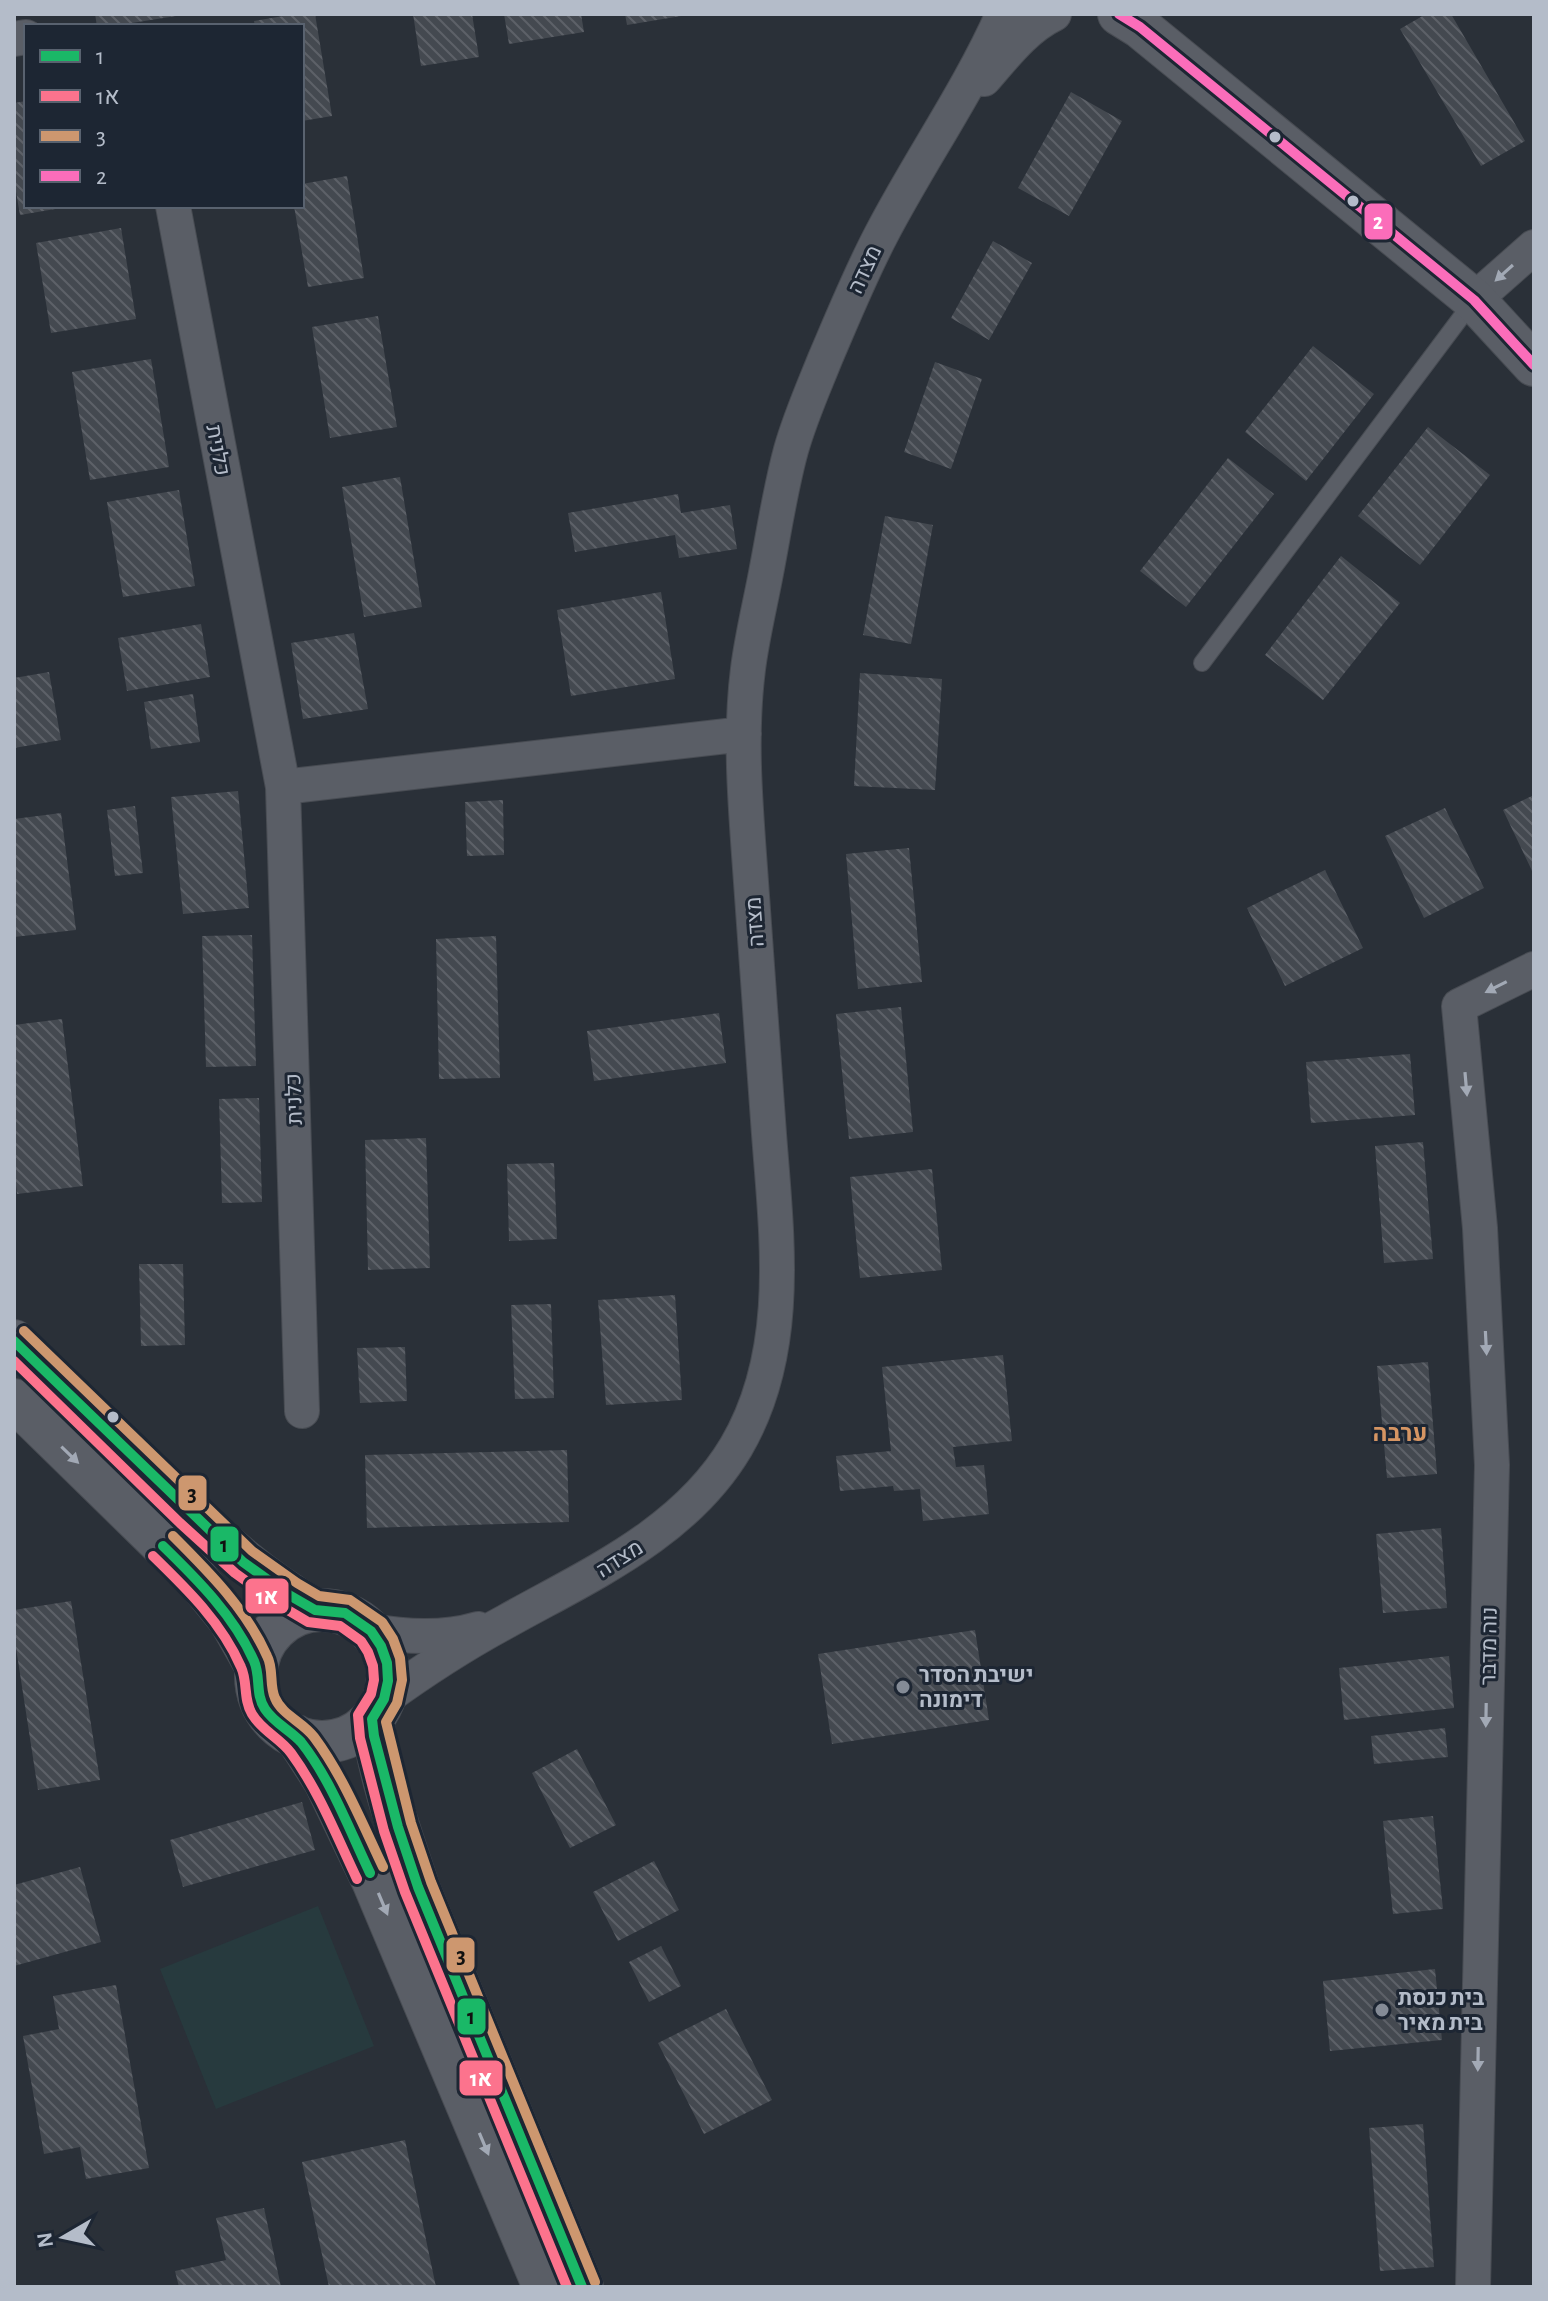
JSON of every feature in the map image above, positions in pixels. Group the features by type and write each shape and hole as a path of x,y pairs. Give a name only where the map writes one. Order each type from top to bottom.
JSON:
{"street":[{"name":"מצדה","path":"378,1709 428,1667 638,1547 693,1501 734,1450 753,1416 766,1377 777,1300 745,797 744,734 748,665 791,449 803,412 880,236 975,71 1003,14"},
{"name":"מצדה","path":"936,139 1006,54 1041,20 1054,14"},
{"path":"1130,18 1474,300 1534,365"},
{"name":"כלנית","path":"173,208 283,787 302,1411"},
{"path":"1474,300 1534,247"},
{"path":"283,787 744,734"},
{"name":"נוה מדבר","path":"1473,2287 1492,1465 1480,1228 1459,1006 1534,969"},
{"path":"14,1341 243,1562 315,1610"},
{"path":"14,1400 196,1578 230,1620 256,1666"},
{"path":"378,1709 358,1731 341,1739 322,1742 286,1732 261,1703 256,1666 266,1642 283,1622 298,1614 330,1610 345,1613 371,1631 381,1646 387,1663 388,1681 378,1709 374,1736 391,1801 418,1887 582,2287"},
{"name":"מצדה","path":"371,1631 402,1636 436,1635 473,1631 509,1619"},
{"path":"296,1736 325,1781 373,1881 544,2287"}],"lane":[{"path":"1202,663 1474,300"}],"green space":[{"path":"318,1906 374,2046 216,2109 160,1969"}],"building":[{"path":"95,14 176,14 126,24 97,24"},
{"path":"315,14 332,116 304,121 304,24 255,24 254,21"},
{"path":"413,14 472,14 479,57 421,66"},
{"path":"504,14 581,14 584,32 509,44"},
{"path":"625,14 681,14 681,16 627,25"},
{"path":"1426,14 1451,14 1525,141 1481,166 1400,29"},
{"path":"1071,92 1122,121 1069,216 1018,188"},
{"path":"24,101 24,208 61,208 20,215 14,180 14,103"},
{"path":"347,176 364,278 308,287 294,208 304,208 304,184"},
{"path":"121,228 136,319 51,333 36,243"},
{"path":"993,241 1032,263 989,340 951,318"},
{"path":"378,316 397,427 330,438 312,327"},
{"path":"1313,346 1374,394 1306,481 1245,432"},
{"path":"151,359 169,467 90,480 72,372"},
{"path":"935,362 982,379 951,469 904,452"},
{"path":"1428,427 1490,475 1420,565 1358,516"},
{"path":"1228,458 1274,494 1186,607 1140,571"},
{"path":"400,477 422,607 364,617 342,487"},
{"path":"179,490 195,586 123,597 107,502"},
{"path":"678,494 681,513 730,505 737,549 679,558 675,535 575,552 568,513"},
{"path":"885,516 933,525 911,644 863,635"},
{"path":"1341,556 1400,603 1323,700 1265,655"},
{"path":"661,592 675,679 571,696 557,610"},
{"path":"201,624 210,677 127,691 118,638"},
{"path":"354,633 368,709 303,719 291,643"},
{"path":"49,672 61,740 14,748 14,678"},
{"path":"860,673 942,679 935,790 854,786"},
{"path":"193,694 200,742 151,749 144,702"},
{"path":"238,791 249,908 183,914 171,797"},
{"path":"1534,795 1534,875 1503,810"},
{"path":"503,800 504,855 467,856 465,802"},
{"path":"135,806 143,873 115,876 107,810"},
{"path":"1445,808 1484,888 1424,918 1385,836"},
{"path":"61,813 76,930 14,937 14,819"},
{"path":"909,848 922,982 858,989 846,854"},
{"path":"1325,870 1363,948 1285,986 1247,908"},
{"path":"252,935 256,1066 206,1067 202,936"},
{"path":"496,936 500,1078 439,1079 436,939"},
{"path":"901,1007 913,1132 849,1139 836,1014"},
{"path":"719,1013 726,1063 594,1081 587,1031"},
{"path":"62,1019 83,1186 17,1194 14,1167 14,1025"},
{"path":"1410,1054 1415,1115 1311,1123 1306,1062"},
{"path":"259,1098 262,1202 222,1203 219,1099"},
{"path":"426,1138 430,1268 368,1270 365,1140"},
{"path":"1423,1142 1433,1259 1384,1263 1375,1146"},
{"path":"554,1163 557,1239 509,1241 507,1164"},
{"path":"932,1169 942,1270 860,1278 850,1177"},
{"path":"139,1264 183,1264 185,1345 141,1346"},
{"path":"675,1295 682,1400 606,1405 598,1300"},
{"path":"551,1304 554,1398 515,1399 511,1305"},
{"path":"405,1347 407,1401 360,1403 357,1348"},
{"path":"1003,1355 1012,1441 953,1447 956,1467 984,1465 989,1514 923,1521 920,1489 894,1491 893,1486 840,1491 836,1456 891,1451 882,1367"},
{"path":"1428,1362 1437,1474 1387,1478 1377,1366"},
{"path":"567,1450 569,1522 367,1528 365,1455"},
{"path":"1441,1528 1447,1608 1383,1613 1376,1534"},
{"path":"71,1601 100,1780 38,1790 14,1635 14,1610"},
{"name":"ישיבת הסדר דימונה","path":"975,1630 989,1720 832,1744 818,1654"},
{"path":"1449,1656 1454,1708 1344,1720 1339,1668"},
{"path":"1445,1728 1448,1757 1374,1764 1371,1736"},
{"path":"577,1749 616,1825 570,1848 532,1773"},
{"path":"302,1802 315,1850 183,1887 170,1840"},
{"path":"1433,1816 1443,1909 1393,1914 1383,1821"},
{"path":"654,1861 679,1910 618,1941 593,1892"},
{"path":"80,1867 101,1942 14,1966 14,1885"},
{"path":"661,1946 681,1986 649,2002 629,1962"},
{"name":"בית כנסת בית מאיר","path":"1435,1969 1442,2040 1330,2051 1323,1981"},
{"path":"116,1985 149,2168 86,2179 80,2147 44,2154 23,2036 59,2029 53,1996"},
{"path":"726,2009 772,2100 704,2134 658,2043"},
{"path":"1423,2124 1434,2267 1380,2271 1369,2128"},
{"path":"405,2140 436,2287 329,2287 302,2162"},
{"path":"264,2208 281,2287 179,2287 175,2271 226,2260 216,2218"}],"transit line":[{"name":"2","path":"1119,14 1140,27 1474,300 1534,365"},
{"name":"3","path":"24,1331 252,1551 319,1596 350,1600 382,1622 393,1639 400,1658 402,1680 397,1703 386,1722 411,1823 431,1882 595,2282"},
{"name":"1","path":"14,1341 243,1562 315,1610 345,1613 371,1631 381,1646 387,1663 388,1681 384,1699 372,1719 398,1827 418,1887 582,2287"},
{"name":"1א","path":"14,1361 235,1573 308,1622 340,1626 361,1641 368,1652 374,1680 371,1694 358,1715 360,1738 384,1831 405,1892 567,2287"},
{"name":"3","path":"173,1536 213,1577 249,1622 269,1661 273,1693 278,1704 309,1732 324,1752 352,1800 383,1867"},
{"name":"1","path":"163,1546 202,1585 236,1629 254,1661 265,1709 301,1742 312,1757 339,1805 370,1873"},
{"name":"1א","path":"153,1556 191,1594 224,1636 243,1673 252,1714 287,1748 301,1768 327,1814 357,1879"}],"place":[{"name":"ישיבת הסדר דימונה","path":"903,1687"},
{"name":"בית כנסת בית מאיר","path":"1382,2010"}],"district":[{"name":"ערבה","path":"1400,1433"}]}
